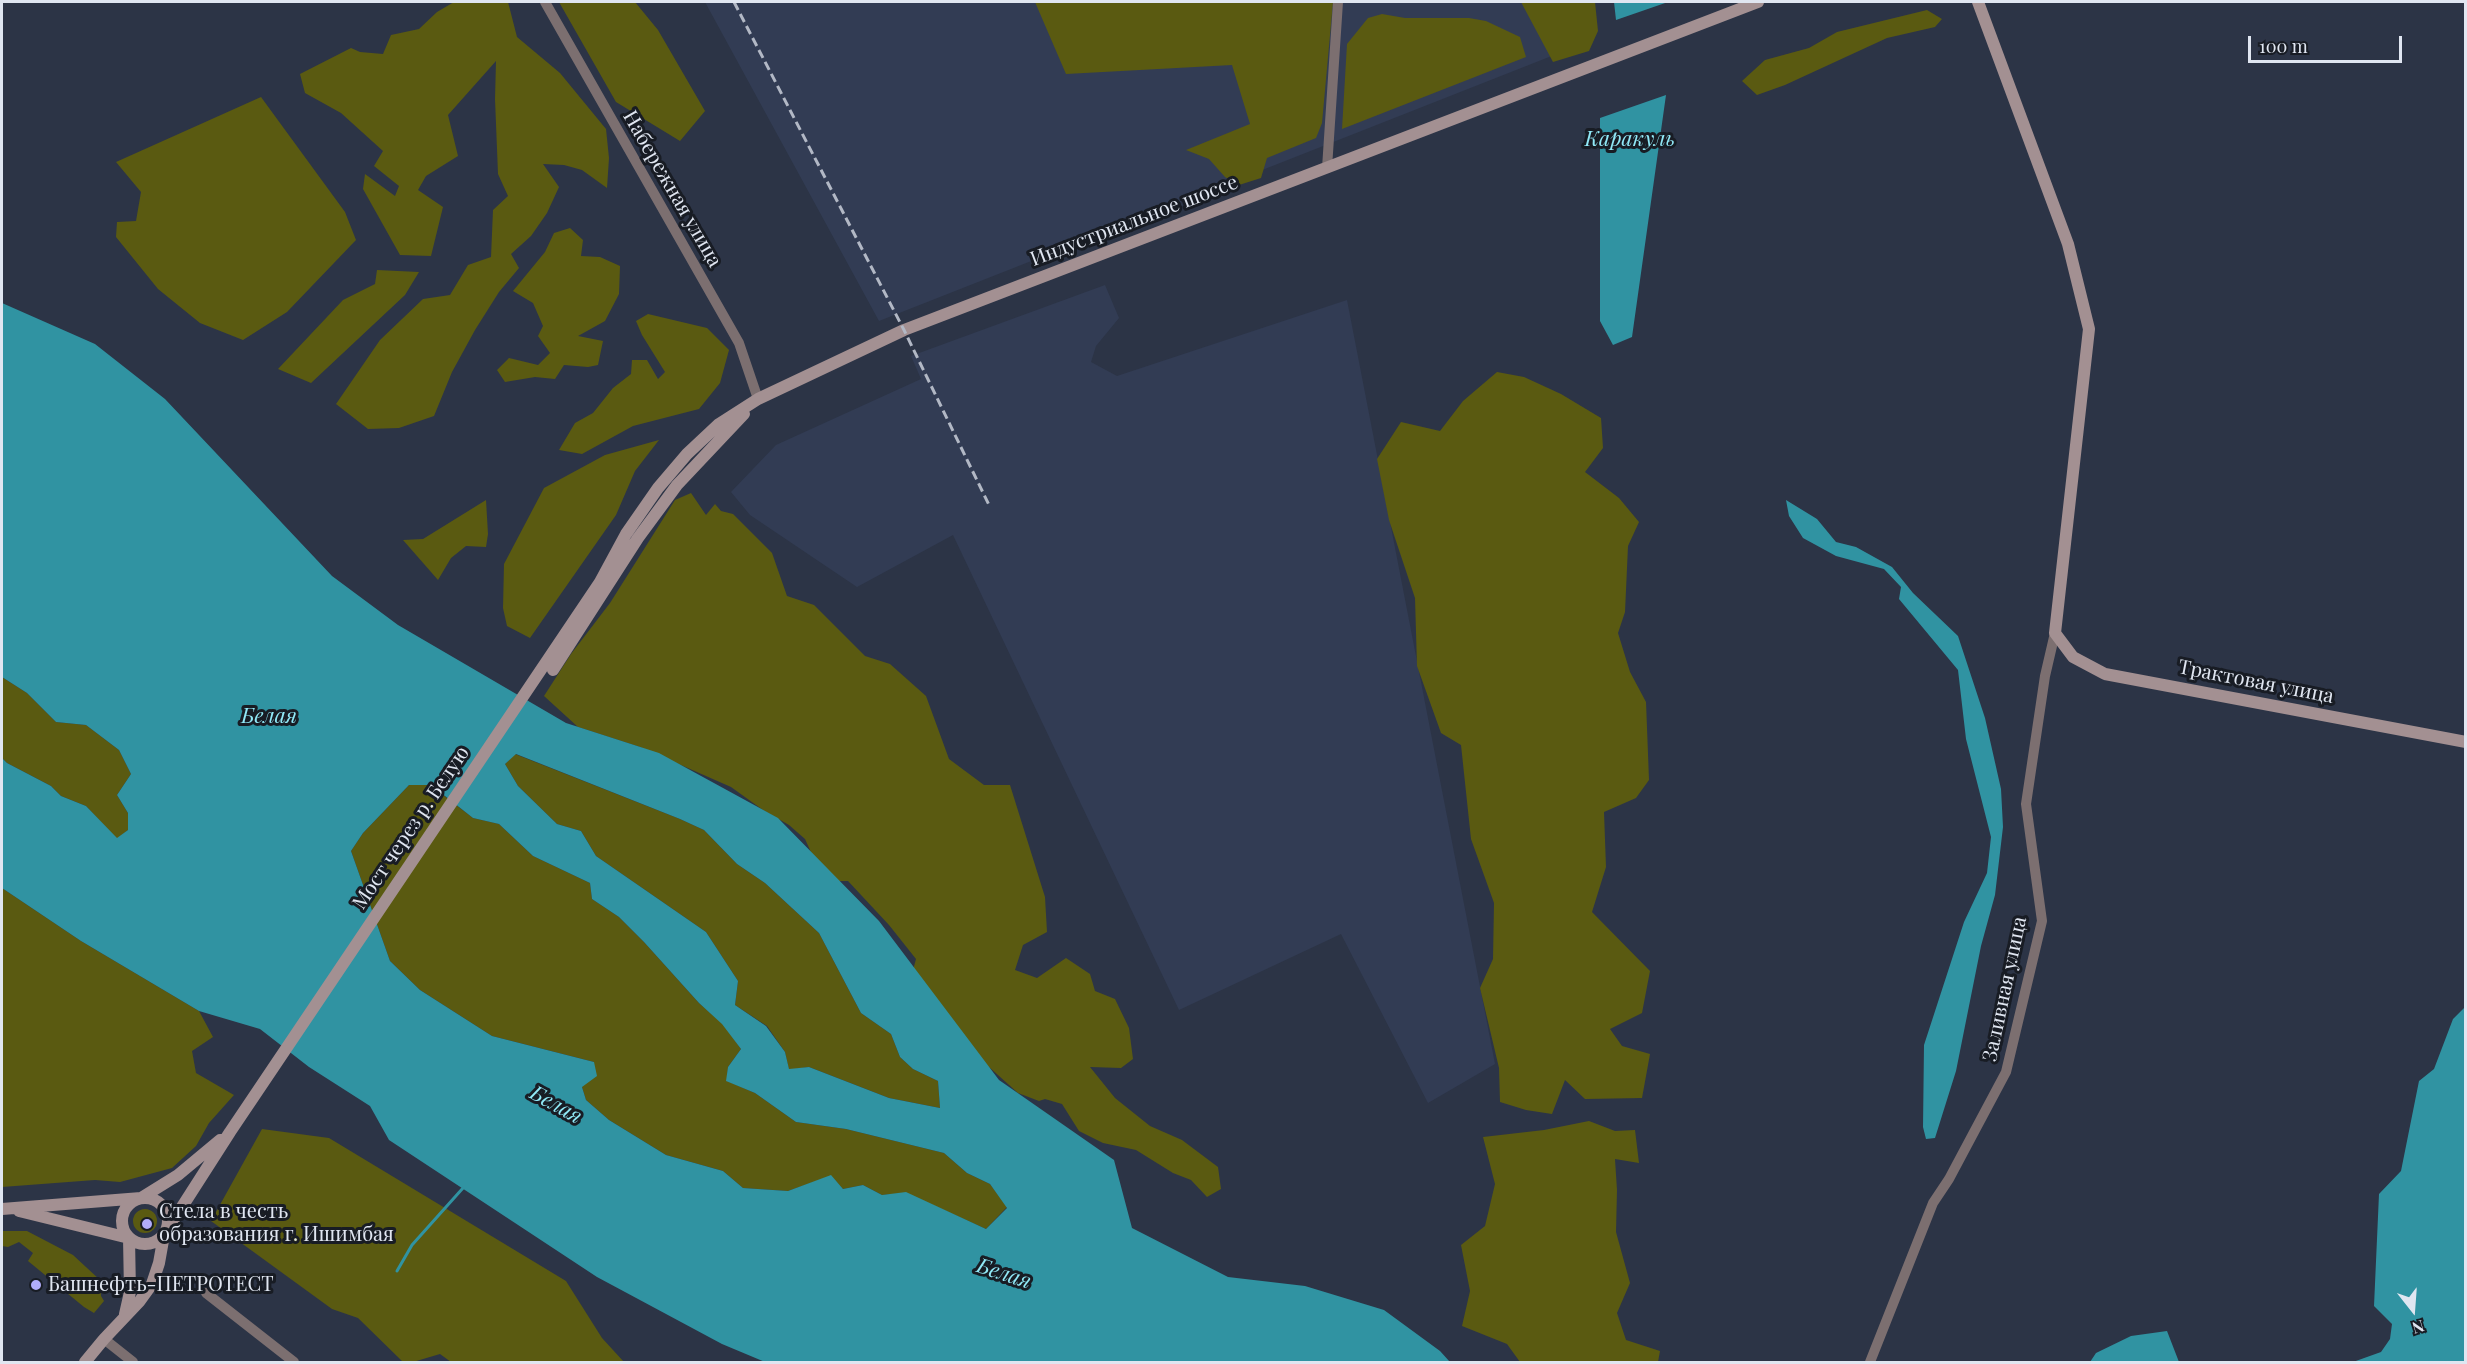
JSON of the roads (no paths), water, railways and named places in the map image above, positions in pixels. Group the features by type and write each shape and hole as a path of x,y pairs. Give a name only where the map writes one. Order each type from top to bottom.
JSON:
{"main road":[{"name":"Индустриальное шоссе","path":"600,582 626,534 658,488 687,454 719,424 758,399 904,330 1758,2"},
{"path":"1978,2 2068,244 2089,329 2055,633"},
{"path":"553,670 638,538 677,485 758,399"},
{"name":"Мост через р. Белую","path":"164,1235 255,1094 600,582"},
{"name":"Трактовая улица","path":"2055,633 2073,657 2105,674 2466,742"},
{"path":"125,1316 130,1292 129,1238 122,1225 124,1211 134,1200 178,1175 230,1132"},
{"path":"5,1209 141,1198 156,1201 167,1212 168,1220 152,1284 86,1362"},
{"path":"5,1209 129,1238 143,1244 151,1244 164,1235"}],"street":[{"name":"Набережная улица","path":"545,2 739,343 758,399"},
{"path":"1327,168 1338,2"},
{"name":"Заливная улица","path":"1870,1362 1933,1203 1949,1179 2006,1072 2042,921 2026,804 2045,676 2055,633"},
{"path":"206,1293 294,1362"},
{"path":"104,1339 133,1362"}],"water":[{"path":"1614,2 1668,2 1616,20"},
{"name":"Каракуль","path":"1666,95 1632,337 1613,345 1600,321 1600,118"},
{"name":"Белая","path":"2,303 95,344 165,399 332,576 398,625 566,723 659,753 778,818 879,921 999,1080 1114,1160 1132,1228 1228,1277 1305,1286 1384,1310 1440,1351 1450,1362 765,1362 722,1344 597,1277 389,1140 370,1106 309,1067 260,1029 199,1011 81,941 2,888 2,758 7,763 51,786 61,796 86,806 117,838 128,830 128,813 117,795 131,774 119,750 86,725 56,722 27,693 2,677","holes":["516,754 704,830 737,864 765,883 819,933 861,1013 891,1034 900,1057 913,1069 938,1081 940,1108 889,1098 809,1067 789,1069 785,1052 766,1026 735,1005 738,981 706,932 596,856 581,831 557,824 518,786 505,764","409,785 431,785 473,818 499,824 533,856 590,883 592,899 619,917 644,942 699,1003 722,1024 741,1049 728,1067 726,1081 755,1093 796,1122 846,1129 944,1153 967,1173 990,1184 1007,1208 986,1229 906,1192 882,1195 863,1185 843,1189 831,1175 788,1191 743,1188 723,1171 666,1155 609,1120 586,1100 582,1087 597,1076 594,1062 492,1036 420,990 390,961 351,851 363,833"]},
{"path":"1786,500 1817,519 1836,542 1856,547 1892,567 1913,593 1958,636 1985,718 2001,789 2003,827 1995,895 1981,946 1956,1071 1935,1138 1926,1139 1923,1127 1924,1045 1964,922 1987,873 1991,837 1966,739 1958,670 1899,599 1901,587 1884,569 1836,556 1803,538 1789,516"},
{"path":"2465,1007 2465,1362 2353,1362 2381,1352 2390,1339 2392,1324 2374,1306 2379,1194 2401,1171 2419,1081 2434,1069 2453,1019"},
{"path":"2167,1331 2179,1362 2090,1362 2096,1353 2131,1336"}],"waterway":[{"path":"397,1271 412,1245 463,1188"}],"railway":[{"path":"734,2 904,330 990,507"}],"place":[{"name":"Стела в честь образования г. Ишимбая","path":"147,1224"},
{"name":"Башнефть-ПЕТРОТЕСТ","path":"36,1285"}]}
